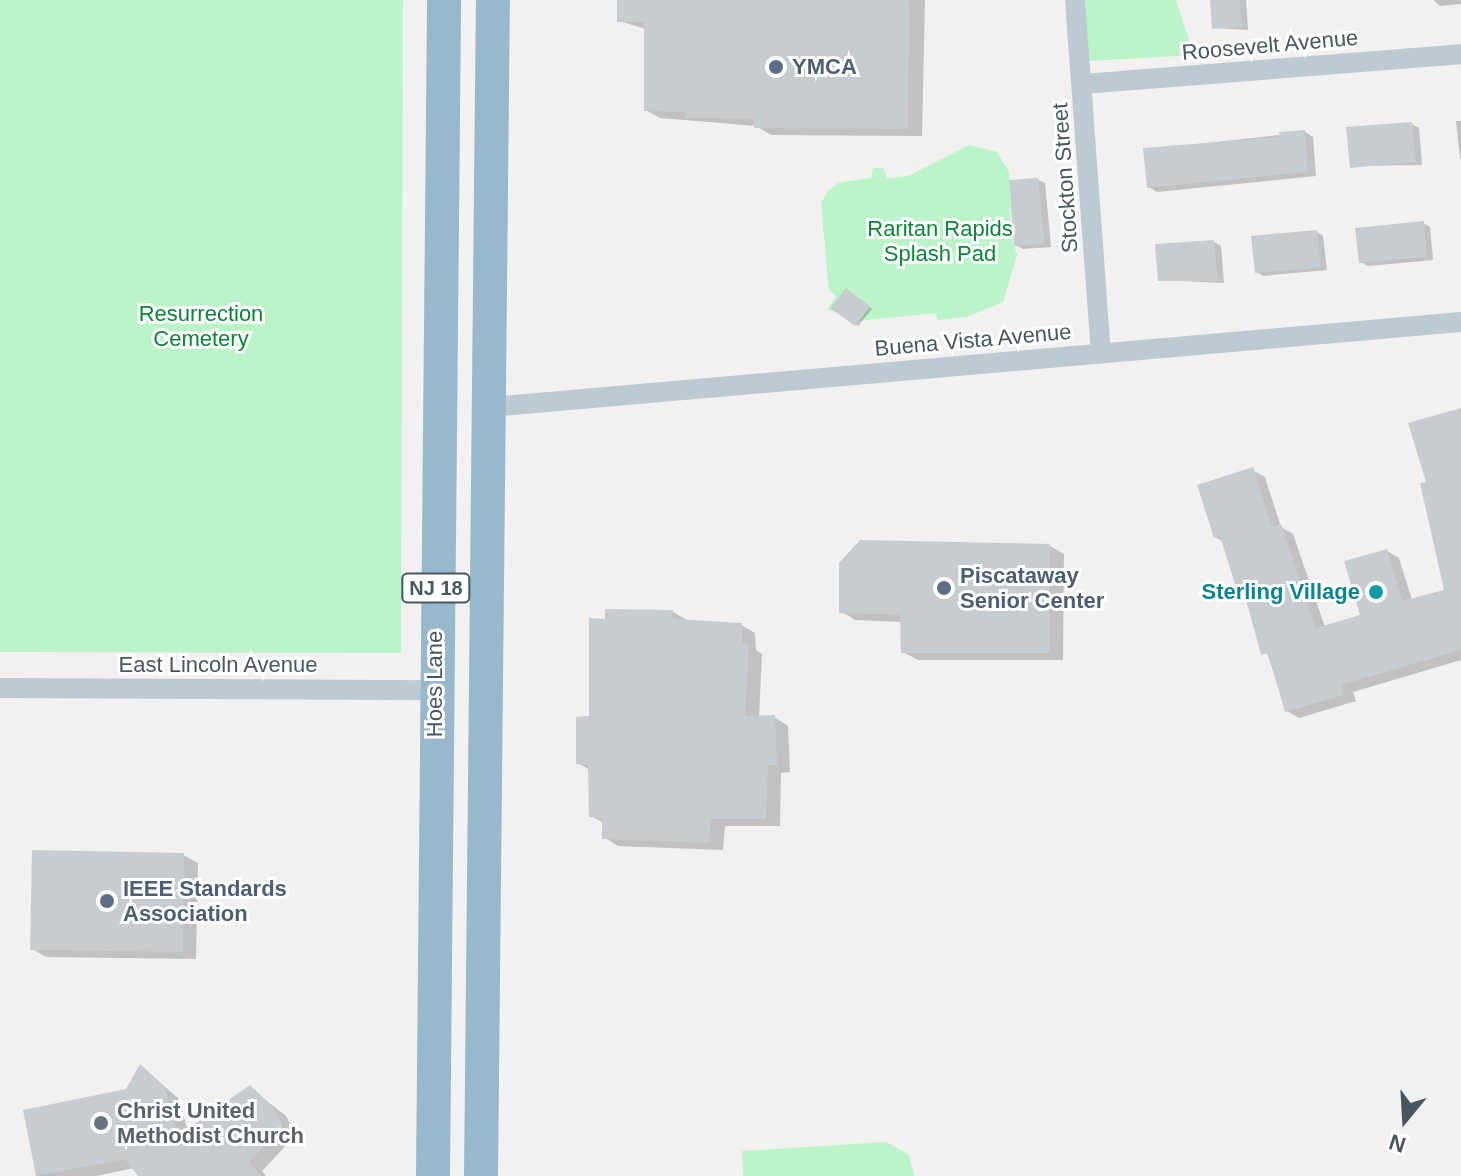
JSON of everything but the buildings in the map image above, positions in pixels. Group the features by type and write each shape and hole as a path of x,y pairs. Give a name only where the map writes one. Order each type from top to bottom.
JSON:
{"highway":[{"name":"Hoes Lane","path":"433,1176 435,690 444,0"},
{"name":"NJ 18","path":"481,1176 493,0"}],"street":[{"name":"Stockton Street","path":"1075,0 1101,353"},
{"name":"Roosevelt Avenue","path":"1083,84 1461,54"},
{"name":"Buena Vista Avenue","path":"490,407 1461,322"},
{"name":"East Lincoln Avenue","path":"0,688 435,690"}],"green space":[{"name":"Resurrection Cemetery","path":"0,0 403,0 401,653 0,652"},
{"path":"1084,0 1176,0 1194,55 1089,61"},
{"name":"Raritan Rapids Splash Pad","path":"969,145 997,152 1009,172 1011,235 1017,255 1003,302 967,317 937,320 936,313 859,321 870,306 846,288 831,308 836,312 827,310 836,296 829,290 821,203 828,191 838,183 871,178 873,168 883,168 887,178 908,176"},
{"path":"886,1142 908,1154 915,1176 743,1176 742,1151"}],"place":[{"name":"YMCA","path":"776,67"},
{"name":"Piscataway Senior Center","path":"944,588"},
{"name":"Sterling Village","path":"1376,592"},
{"name":"IEEE Standards Association","path":"107,901"},
{"name":"Christ United Methodist Church","path":"101,1123"}]}
